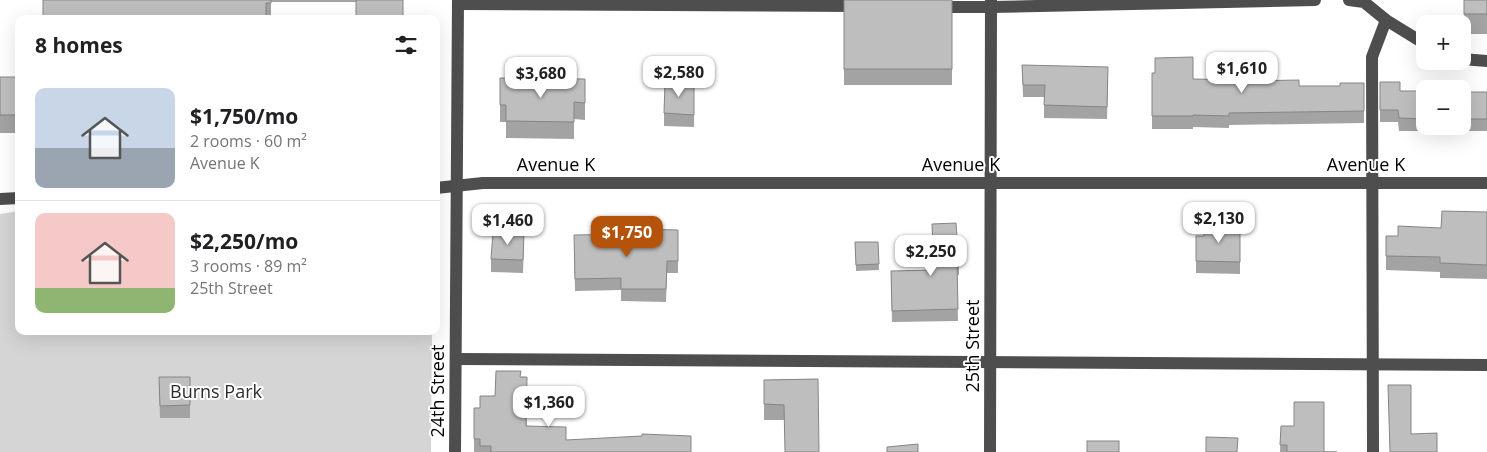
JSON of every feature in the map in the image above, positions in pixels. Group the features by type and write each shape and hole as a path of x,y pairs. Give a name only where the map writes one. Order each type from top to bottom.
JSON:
{"street":[{"path":"922,7 991,4 1315,0"},
{"path":"1349,0 1364,2 1386,20 1416,38"},
{"path":"458,2 872,6"},
{"name":"24th Street","path":"455,452 458,2"},
{"name":"25th Street","path":"990,452 991,4"},
{"path":"1373,452 1372,57 1386,20"},
{"path":"1471,59 1487,61"},
{"name":"Avenue K","path":"440,187 483,183 1487,183"},
{"path":"0,199 15,198"},
{"path":"456,360 1487,365"}],"green space":[{"name":"Burns Park","path":"15,212 15,335 432,335 431,452 0,452 0,214"}],"building":[{"path":"43,0 271,0 271,3 266,3 266,15 43,15"},
{"path":"356,0 403,0 403,15 356,15"},
{"path":"844,0 952,0 952,69 844,69"},
{"path":"1464,0 1487,0 1487,14 1464,14"},
{"path":"1193,57 1193,79 1299,80 1299,86 1340,86 1340,83 1364,83 1364,111 1229,113 1229,116 1152,116 1152,73 1155,73 1155,58"},
{"path":"1022,65 1108,67 1107,107 1044,105 1045,85 1023,85"},
{"path":"0,77 15,77 15,115 0,115"},
{"path":"500,78 585,79 585,103 574,102 574,122 506,121 506,105 500,105"},
{"path":"665,82 694,83 694,115 664,113"},
{"path":"1380,82 1400,82 1400,91 1416,91 1416,119 1399,118 1398,110 1380,110"},
{"path":"1471,92 1487,92 1487,119 1471,119"},
{"path":"1442,211 1487,212 1487,265 1440,263 1440,257 1386,256 1386,236 1398,236 1398,226 1441,228"},
{"path":"956,223 959,264 957,264 958,309 892,311 891,271 934,270 932,224"},
{"path":"1204,225 1240,226 1240,262 1196,261 1196,236 1204,236"},
{"path":"637,229 678,230 678,261 667,261 666,289 621,289 621,278 575,279 574,235 637,234"},
{"path":"493,232 524,233 523,260 491,259"},
{"path":"855,242 878,242 879,264 856,265"},
{"path":"496,371 521,371 520,377 527,377 526,426 566,427 566,440 642,436 642,434 691,436 691,452 491,452 491,446 480,446 480,439 474,439 474,408 480,408 480,396 495,396"},
{"path":"159,377 190,377 190,405 160,406"},
{"path":"818,379 819,452 785,452 784,405 764,404 764,380"},
{"path":"1388,385 1411,385 1411,434 1437,433 1437,452 1390,452"},
{"path":"1294,402 1324,402 1324,452 1287,452 1287,445 1280,445 1281,426 1294,426"},
{"path":"1206,437 1238,438 1237,452 1206,452"},
{"path":"1087,441 1119,441 1119,452 1087,452"},
{"path":"918,444 918,452 887,452 887,447"}]}
